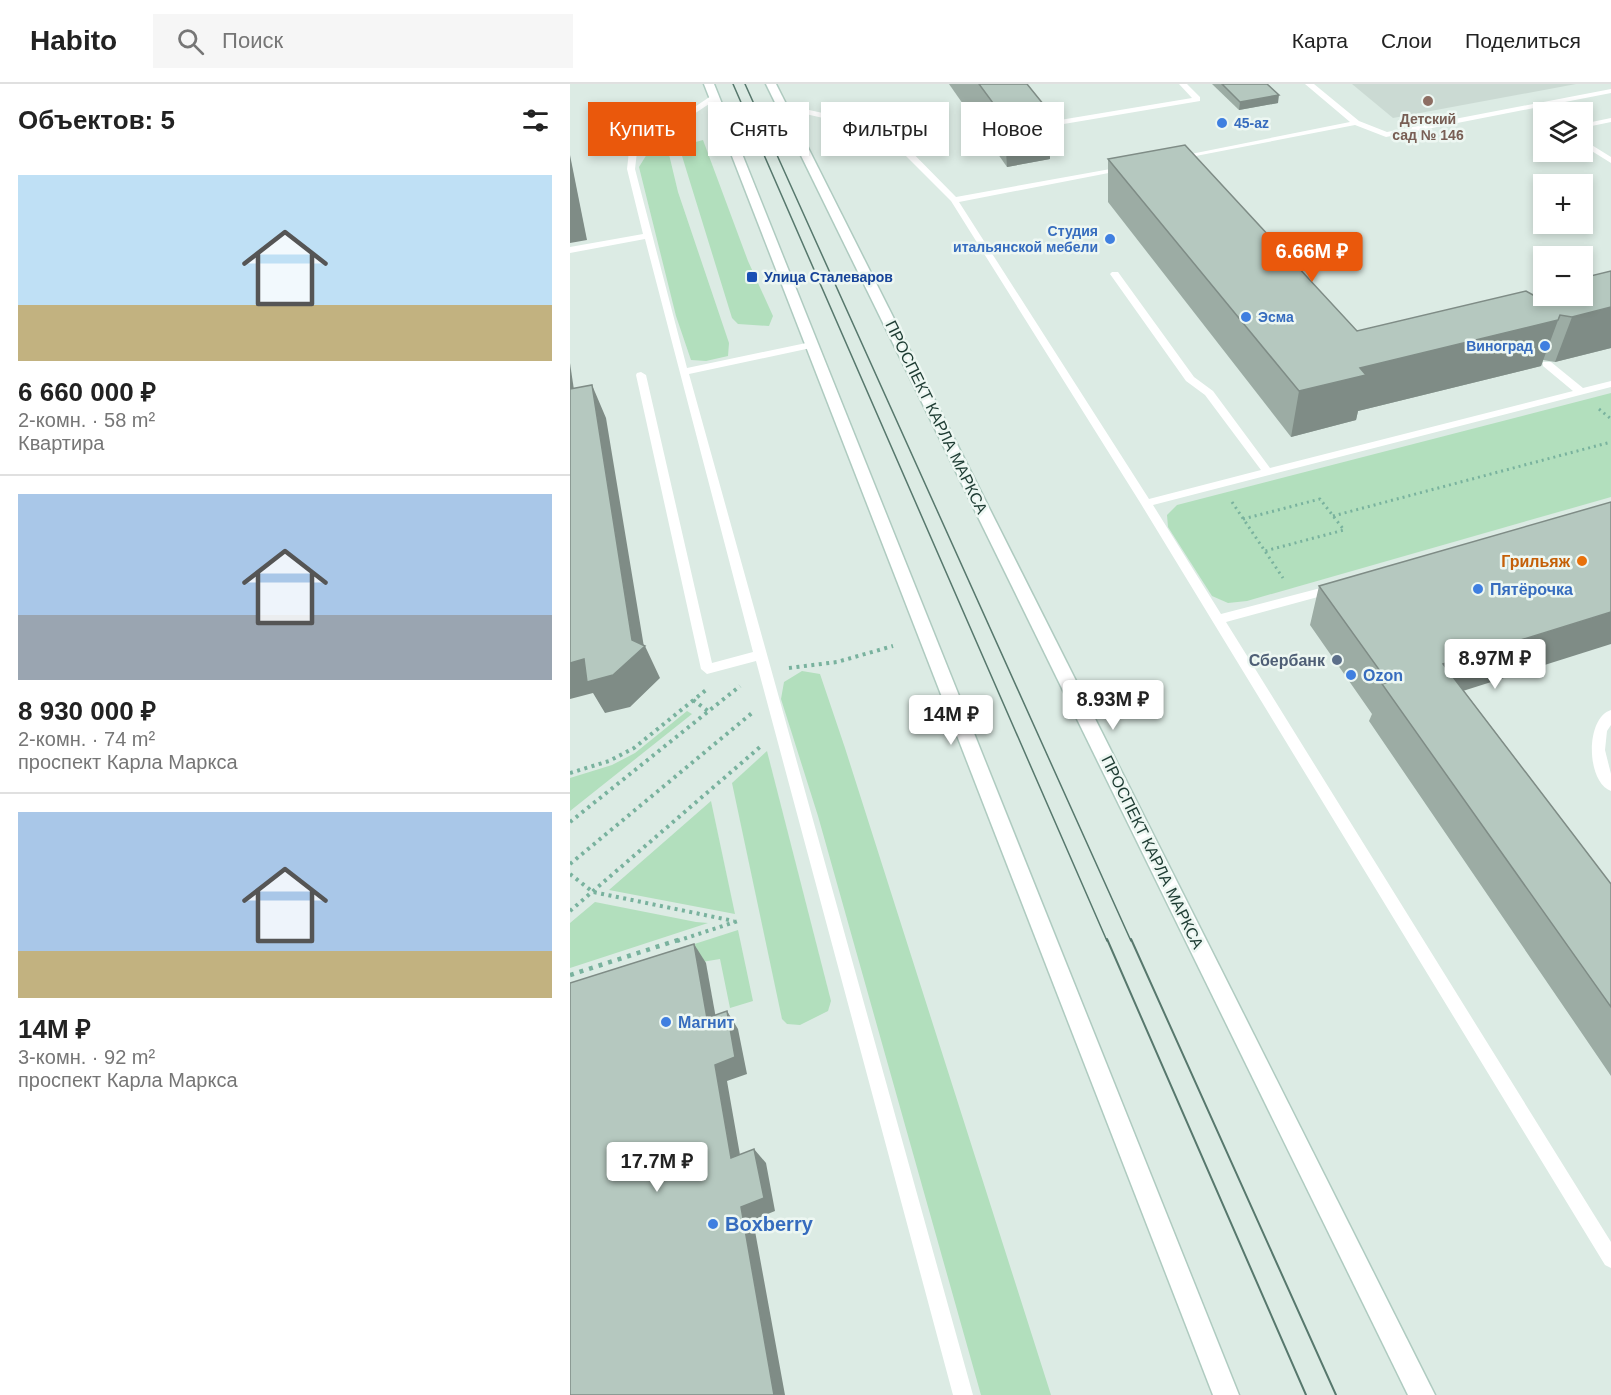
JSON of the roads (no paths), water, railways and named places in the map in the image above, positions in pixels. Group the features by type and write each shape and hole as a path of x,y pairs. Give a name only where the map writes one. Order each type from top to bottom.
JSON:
{"main road":[{"name":"ПРОСПЕКТ КАРЛА МАРКСА","path":"771,84 780,102"},
{"path":"711,91 1226,1395"},
{"name":"ПРОСПЕКТ КАРЛА МАРКСА","path":"807,156 1422,1395"}],"lane":[{"path":"1064,122 1197,99 1183,84"},
{"path":"1309,84 1356,123 1386,135 1611,91"},
{"path":"711,91 633,151 631,169 683,372 963,1395"},
{"path":"1599,93 1611,101"},
{"path":"809,112 865,125 891,136 954,200 1146,504 1611,1259"},
{"path":"1593,124 1611,120"},
{"path":"1161,161 1356,123"},
{"path":"1593,149 1611,161"},
{"path":"1184,156 1192,165"},
{"path":"954,200 1138,165"},
{"path":"570,250 649,236"},
{"path":"1115,274 1190,379 1209,393 1268,472"},
{"path":"683,372 811,345"},
{"path":"1547,364 1581,392"},
{"path":"641,375 707,669 762,655"},
{"path":"1146,504 1611,384"},
{"path":"1216,620 1354,583"},
{"path":"1611,715 1599,733 1597,752 1605,778 1611,785"}],"tram line":[{"path":"733,84 1107,941"},
{"path":"745,84 1131,941"},
{"path":"1107,939 1306,1395"},
{"path":"1131,939 1336,1395"}],"place":[{"name":"Детский сад № 146","path":"1428,101"},
{"name":"45-az","path":"1222,123"},
{"name":"Студия итальянской мебели","path":"1110,239"},
{"name":"Улица Сталеваров","path":"752,277"},
{"name":"Эсма","path":"1246,317"},
{"name":"Виноград","path":"1545,346"},
{"name":"Грильяж","path":"1582,561"},
{"name":"Пятёрочка","path":"1478,589"},
{"name":"Сбербанк","path":"1337,660"},
{"name":"Ozon","path":"1351,675"},
{"name":"Магнит","path":"666,1022"},
{"name":"Boxberry","path":"713,1224"}]}
